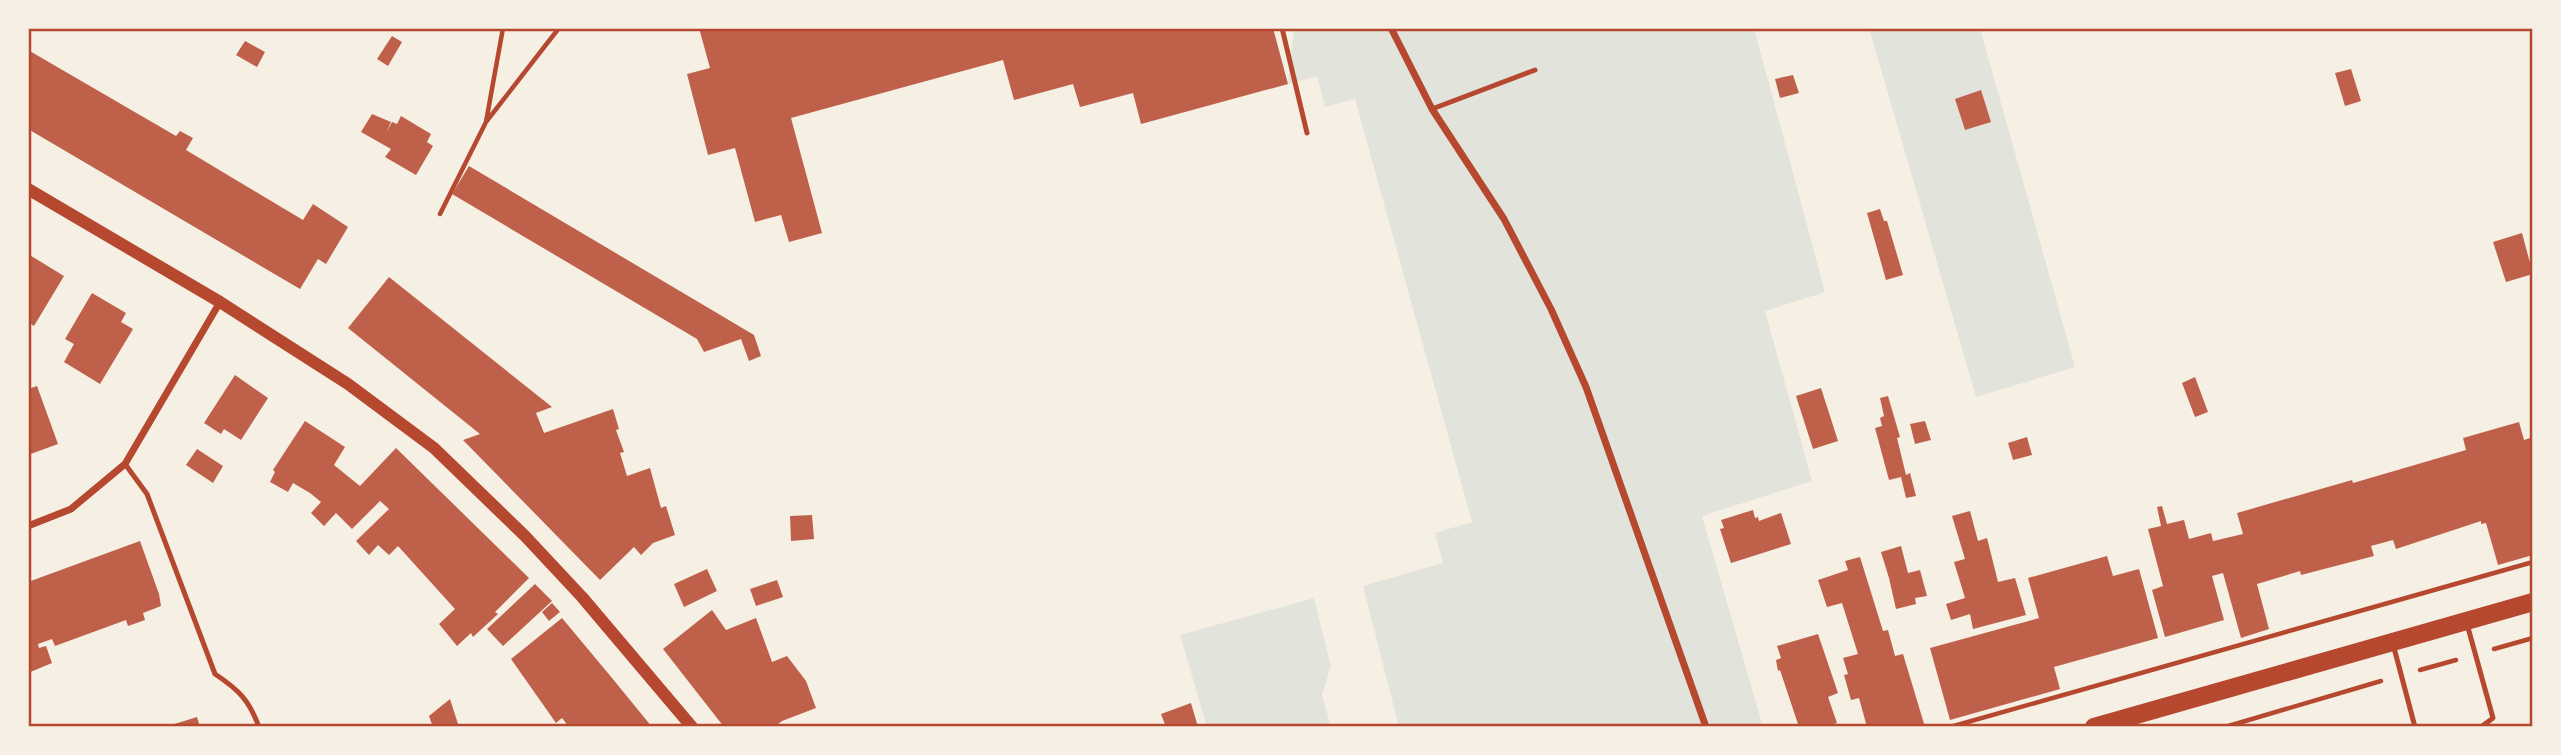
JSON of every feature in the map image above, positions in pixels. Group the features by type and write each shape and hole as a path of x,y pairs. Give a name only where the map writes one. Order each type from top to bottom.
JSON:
{"main road":[{"path":"2094,727 2533,601"}],"street":[{"path":"1391,28 1432,109 1504,219 1561,331 1586,387 1706,727"},
{"path":"28,189 220,302 348,384 433,448 525,536 582,597 692,727"},
{"path":"28,526 71,509 125,464 220,302"}],"lane":[{"path":"1282,28 1307,133"},
{"path":"1432,109 1535,70"},
{"path":"125,464 148,494 215,674 236,687 251,706 259,727"},
{"path":"2466,621 2493,718 2481,727"},
{"path":"2392,641 2415,727"}],"path":[{"path":"486,122 503,28"},
{"path":"440,214 486,122 559,28"},
{"path":"1950,727 2533,562"}],"shaded area":[{"path":"1294,28 1754,28 1825,292 1765,311 1812,481 1702,516 1763,727 1399,727 1363,586 1443,563 1435,533 1472,522 1355,99 1325,107 1317,76 1288,84"},
{"path":"1869,28 1980,28 2075,367 1976,397"},
{"path":"1314,598 1331,666 1322,695 1331,727 1207,727 1180,635"}],"building":[{"path":"699,28 1273,28 1288,84 1141,124 1133,93 1080,107 1073,84 1014,100 1003,60 791,118 822,233 789,242 781,215 755,222 735,148 708,155 687,74 710,68"},
{"path":"392,36 402,42 388,66 377,59"},
{"path":"245,41 265,52 257,67 236,55"},
{"path":"28,50 176,136 180,131 193,138 186,150 303,220 313,204 348,227 326,264 318,259 300,289 28,129"},
{"path":"2351,69 2361,101 2345,106 2335,73"},
{"path":"1793,75 1799,93 1780,98 1775,79"},
{"path":"1981,90 1991,122 1965,130 1955,99"},
{"path":"372,114 391,122 386,133 392,122 397,124 401,116 431,134 427,142 433,146 416,175 385,157 391,149 361,132"},
{"path":"469,166 754,335 761,356 749,361 741,339 704,352 697,339 452,194"},
{"path":"1880,209 1884,221 1887,221 1903,275 1886,280 1867,213"},
{"path":"2522,233 2533,274 2506,282 2493,242"},
{"path":"28,254 64,276 34,326 28,322"},
{"path":"389,277 552,407 536,413 544,433 613,409 619,429 616,430 624,452 620,453 627,476 650,468 661,508 666,506 675,535 653,543 641,555 634,547 600,580 463,440 480,434 348,328"},
{"path":"92,293 126,313 121,322 133,329 100,384 64,362 74,344 65,339"},
{"path":"235,375 268,398 241,440 224,429 221,434 204,423"},
{"path":"2195,377 2208,412 2195,417 2182,383"},
{"path":"37,386 58,444 28,455 28,389"},
{"path":"1821,388 1838,441 1813,449 1796,396"},
{"path":"1888,396 1900,437 1897,438 1906,475 1910,473 1916,496 1906,498 1901,477 1889,480 1875,428 1882,426 1880,418 1884,416 1880,398"},
{"path":"305,421 345,447 334,465 360,486 396,448 529,578 495,612 498,614 473,637 471,633 457,646 439,624 455,609 398,546 389,555 378,545 369,555 356,541 389,509 380,501 352,529 336,513 324,526 311,513 321,502 310,493 293,483 288,492 270,482 275,472 273,470"},
{"path":"1925,421 1931,440 1915,444 1910,424"},
{"path":"2519,422 2524,440 2533,437 2533,555 2498,565 2486,523 2481,524 2481,521 2396,549 2393,540 2371,546 2374,556 2301,575 2300,571 2257,584 2269,629 2241,638 2223,573 2212,576 2224,620 2165,637 2152,590 2163,586 2148,529 2161,526 2157,507 2162,506 2167,524 2184,520 2189,539 2211,533 2213,541 2243,534 2237,513 2466,450 2463,438"},
{"path":"2027,437 2032,455 2013,460 2008,443"},
{"path":"197,449 223,466 213,483 186,465"},
{"path":"1753,510 1759,521 1781,513 1791,544 1731,563 1720,529 1724,528 1721,520"},
{"path":"1970,511 1978,541 1987,538 1998,582 2015,578 2026,615 1973,629 1970,614 1951,620 1946,604 1965,598 1954,562 1965,559 1952,516"},
{"path":"812,515 814,539 791,541 790,516"},
{"path":"140,541 161,606 143,613 145,620 128,626 126,620 55,646 52,639 38,644 39,648 46,646 52,663 28,673 28,582"},
{"path":"1901,546 1908,573 1920,570 1927,596 1915,598 1916,604 1896,609 1881,552"},
{"path":"2107,556 2113,576 2139,569 2158,638 2054,667 2060,689 1950,720 1930,648 2039,618 2028,578"},
{"path":"1860,557 1883,631 1888,630 1895,656 1903,654 1925,727 1867,727 1859,698 1851,700 1844,675 1848,674 1843,658 1858,654 1842,603 1827,607 1818,580 1848,570 1845,561"},
{"path":"707,569 717,591 684,607 674,584"},
{"path":"777,580 783,597 756,606 750,589"},
{"path":"535,584 552,601 503,646 487,629"},
{"path":"552,603 560,612 549,621 542,612"},
{"path":"712,610 726,630 756,618 772,662 787,656 806,681 816,708 782,721 774,727 724,727 663,649"},
{"path":"562,618 652,727 569,727 562,718 556,723 511,659"},
{"path":"1818,634 1838,693 1828,697 1837,723 1823,727 1799,727 1780,670 1778,671 1776,660 1781,658 1777,646"},
{"path":"450,699 459,727 433,727 429,716"},
{"path":"1191,703 1198,727 1166,727 1161,714"},
{"path":"197,717 200,727 168,727 168,726"}]}
